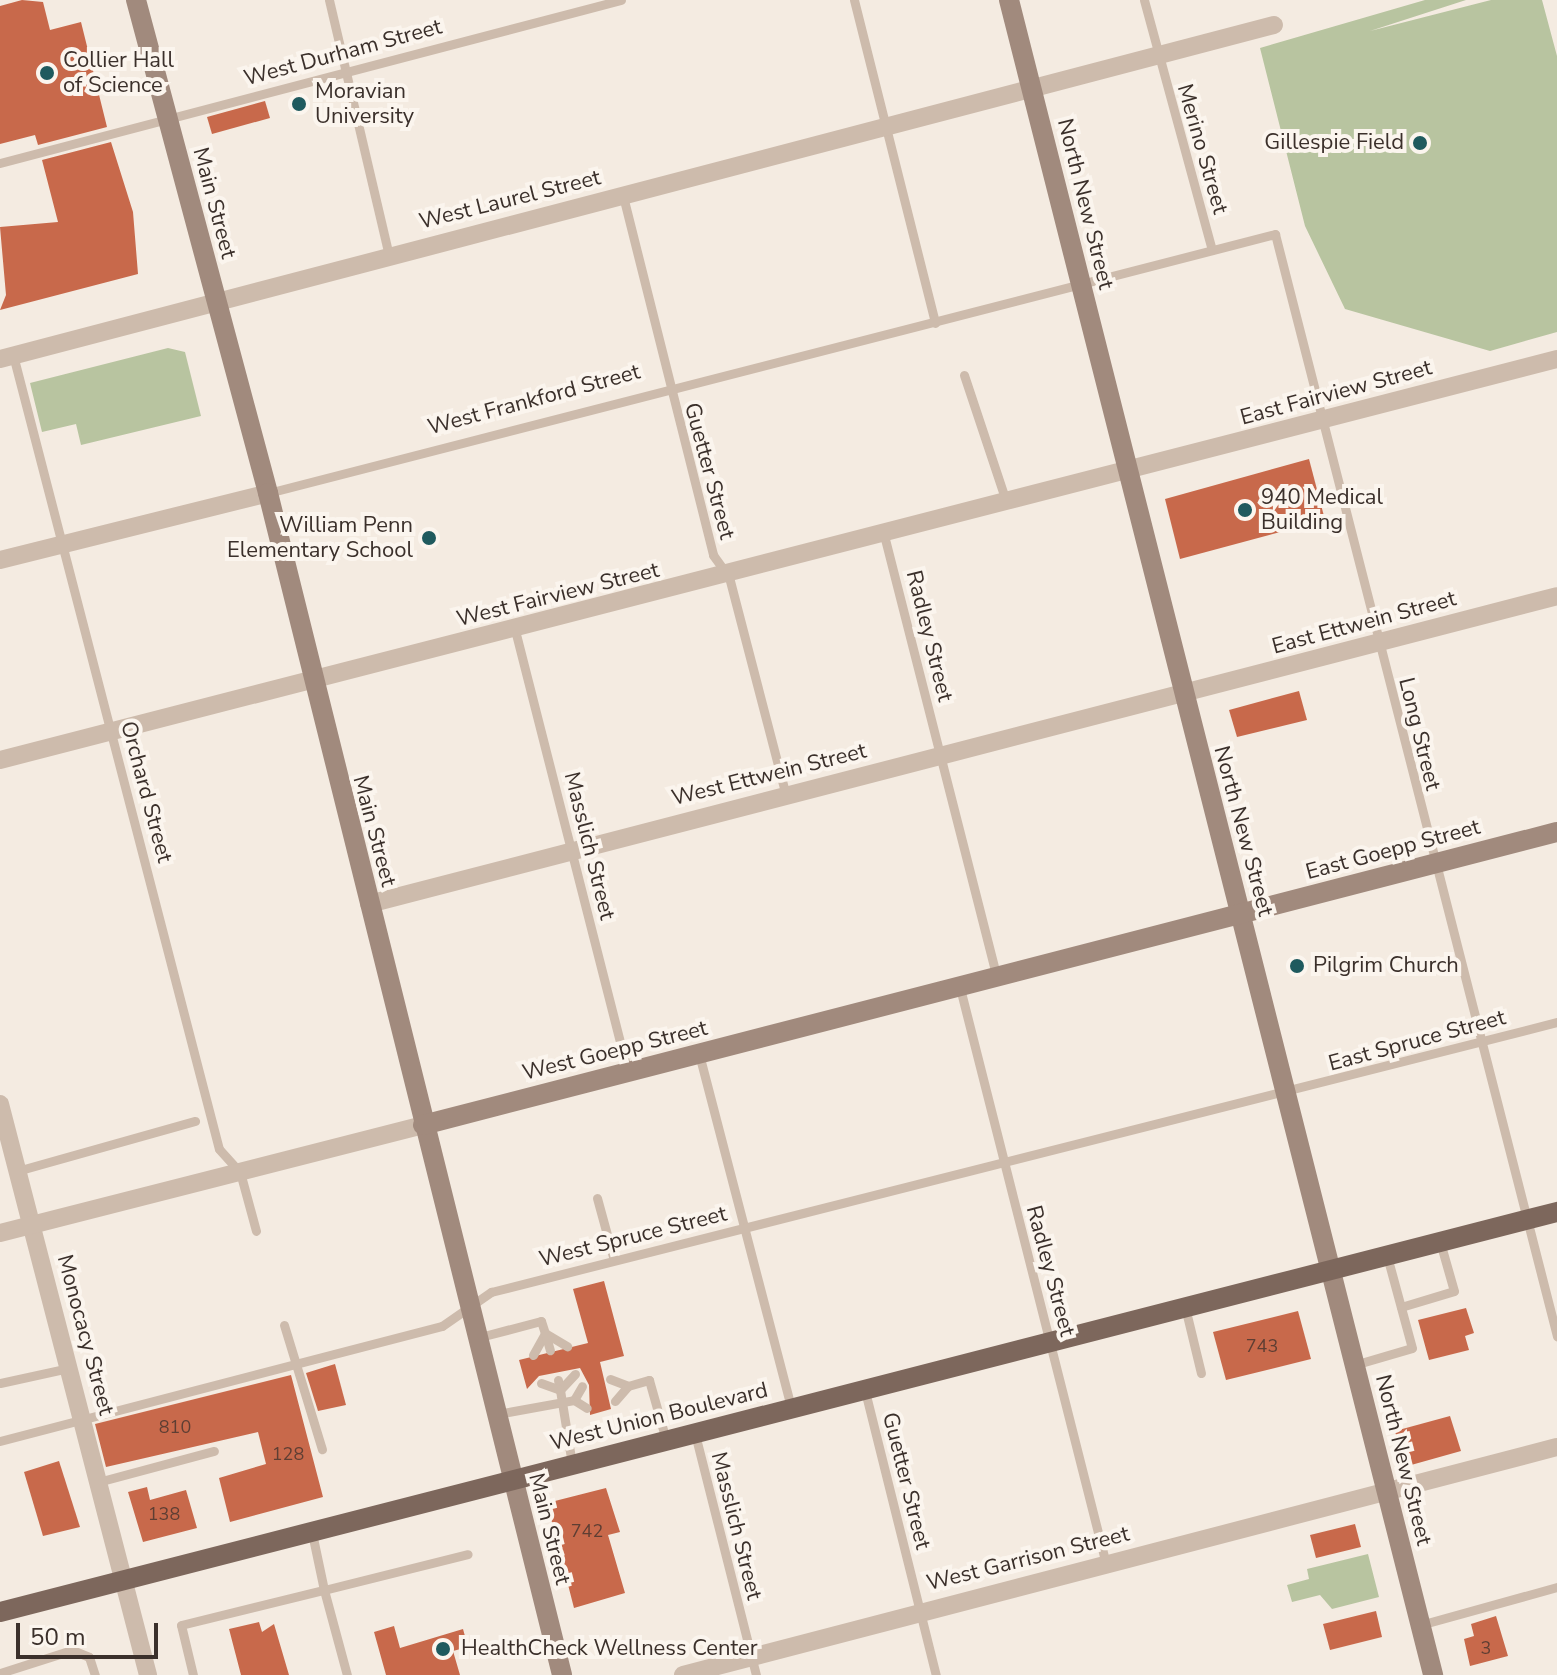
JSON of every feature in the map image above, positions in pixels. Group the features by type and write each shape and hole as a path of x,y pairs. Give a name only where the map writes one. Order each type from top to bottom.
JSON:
{"main road":[{"name":"West Union Boulevard","path":"0,1612 122,1578 1557,1212"}],"street":[{"name":"Main Street","path":"136,0 268,493 310,682 423,1125 474,1306 511,1479 562,1675"},
{"name":"North New Street","path":"1009,0 1182,694 1433,1675"},
{"name":"West Laurel Street","path":"7,357 1033,92 1274,25"},
{"name":"East Fairview Street","path":"1128,473 1557,359"},
{"name":"West Fairview Street","path":"0,760 729,577 1128,473"},
{"name":"West Frankford Street","path":"0,560 268,493"},
{"name":"East Ettwein Street","path":"1182,694 1557,596"},
{"name":"West Ettwein Street","path":"369,904 1182,694"},
{"name":"East Goepp Street","path":"1241,915 1557,832"},
{"name":"West Goepp Street","path":"0,1233 1241,915"},
{"name":"Monocacy Street","path":"0,1104 148,1675"},
{"name":"West Garrison Street","path":"683,1675 753,1666 920,1612 1557,1447"}],"lane":[{"path":"329,0 389,256"},
{"name":"West Durham Street","path":"0,163 621,0"},
{"path":"854,0 935,323"},
{"path":"1144,0 1158,57"},
{"name":"Merino Street","path":"1158,57 1212,250"},
{"name":"Guetter Street","path":"623,196 713,555 729,577 786,796"},
{"name":"West Frankford Street","path":"268,493 1275,234"},
{"name":"Long Street","path":"1275,234 1377,644 1557,1336"},
{"name":"Orchard Street","path":"7,357 62,544 219,1149 240,1172 256,1231"},
{"path":"964,375 1006,503"},
{"name":"Radley Street","path":"884,535 996,979"},
{"name":"Masslich Street","path":"515,630 628,1072"},
{"name":"Radley Street","path":"960,988 1106,1564"},
{"name":"East Spruce Street","path":"1285,1089 1482,1043 1557,1022"},
{"path":"699,1054 791,1408"},
{"name":"West Spruce Street","path":"0,1441 442,1326 491,1292 1285,1089"},
{"path":"17,1171 195,1121"},
{"path":"597,1198 614,1260"},
{"path":"1401,1307 1454,1291 1440,1242"},
{"path":"1354,1365 1412,1348 1387,1256"},
{"path":"1185,1307 1201,1373"},
{"path":"480,1337 541,1321 550,1350"},
{"path":"284,1325 322,1449"},
{"path":"545,1333 567,1346"},
{"path":"533,1355 545,1333"},
{"path":"0,1383 69,1368"},
{"path":"541,1383 559,1385 575,1374"},
{"path":"610,1379 628,1386"},
{"path":"615,1401 628,1386 649,1380 666,1440"},
{"path":"559,1385 569,1401 572,1464"},
{"path":"569,1401 582,1386"},
{"name":"Guetter Street","path":"864,1389 936,1675"},
{"path":"497,1414 569,1401 587,1408"},
{"name":"Masslich Street","path":"694,1433 753,1666"},
{"path":"98,1482 214,1451"},
{"path":"311,1530 347,1675"},
{"path":"193,1675 181,1625 468,1554"},
{"path":"1420,1625 1557,1587"},
{"path":"0,1673 72,1650 89,1657 95,1675"}],"green space":[{"name":"Gillespie Field","path":"1425,0 1466,0 1370,31 1491,0 1542,0 1557,56 1557,332 1490,351 1345,309 1305,226 1260,48"},
{"path":"168,348 185,352 201,416 81,445 76,424 42,432 30,383"},
{"path":"1368,1554 1379,1597 1332,1609 1320,1595 1292,1602 1287,1585 1309,1579 1307,1569"}],"building":[{"name":"Collier Hall of Science","path":"22,0 43,2 50,30 81,22 107,127 38,145 35,135 0,144 0,6"},
{"path":"265,101 270,118 212,134 207,117"},
{"path":"111,142 133,212 138,274 0,310 6,295 0,227 58,222 42,160"},
{"name":"940 Medical Building","path":"1309,459 1325,520 1180,559 1165,499"},
{"path":"1299,691 1307,720 1237,737 1229,710"},
{"path":"604,1281 624,1356 600,1362 611,1409 590,1415 589,1385 580,1368 539,1376 527,1389 519,1360 588,1343 573,1289"},
{"path":"1466,1308 1474,1333 1465,1336 1469,1350 1429,1360 1418,1320"},
{"path":"1298,1311 1311,1359 1226,1380 1213,1332"},
{"path":"335,1364 346,1405 318,1411 306,1373"},
{"path":"291,1375 323,1497 230,1522 219,1478 266,1464 258,1432 106,1467 95,1424"},
{"path":"1450,1416 1461,1451 1404,1467 1395,1431"},
{"path":"59,1461 80,1527 43,1536 24,1472"},
{"path":"147,1487 150,1500 186,1490 197,1528 143,1542 128,1492"},
{"path":"606,1488 620,1532 608,1535 625,1593 574,1608 547,1503"},
{"path":"1355,1524 1361,1547 1316,1558 1310,1535"},
{"path":"1376,1611 1382,1637 1330,1650 1323,1624"},
{"path":"1496,1616 1508,1656 1470,1666 1464,1639 1474,1636 1471,1624"},
{"path":"259,1622 262,1632 274,1624 289,1675 241,1675 229,1629"},
{"path":"394,1626 400,1648 463,1629 468,1647 453,1651 460,1675 386,1675 374,1632"}],"place":[{"name":"Collier Hall of Science","path":"47,73"},
{"name":"Moravian University","path":"299,104"},
{"name":"Gillespie Field","path":"1420,143"},
{"name":"940 Medical Building","path":"1245,510"},
{"name":"William Penn Elementary School","path":"429,538"},
{"name":"Pilgrim Church","path":"1297,966"},
{"name":"HealthCheck Wellness Center","path":"443,1649"}]}
